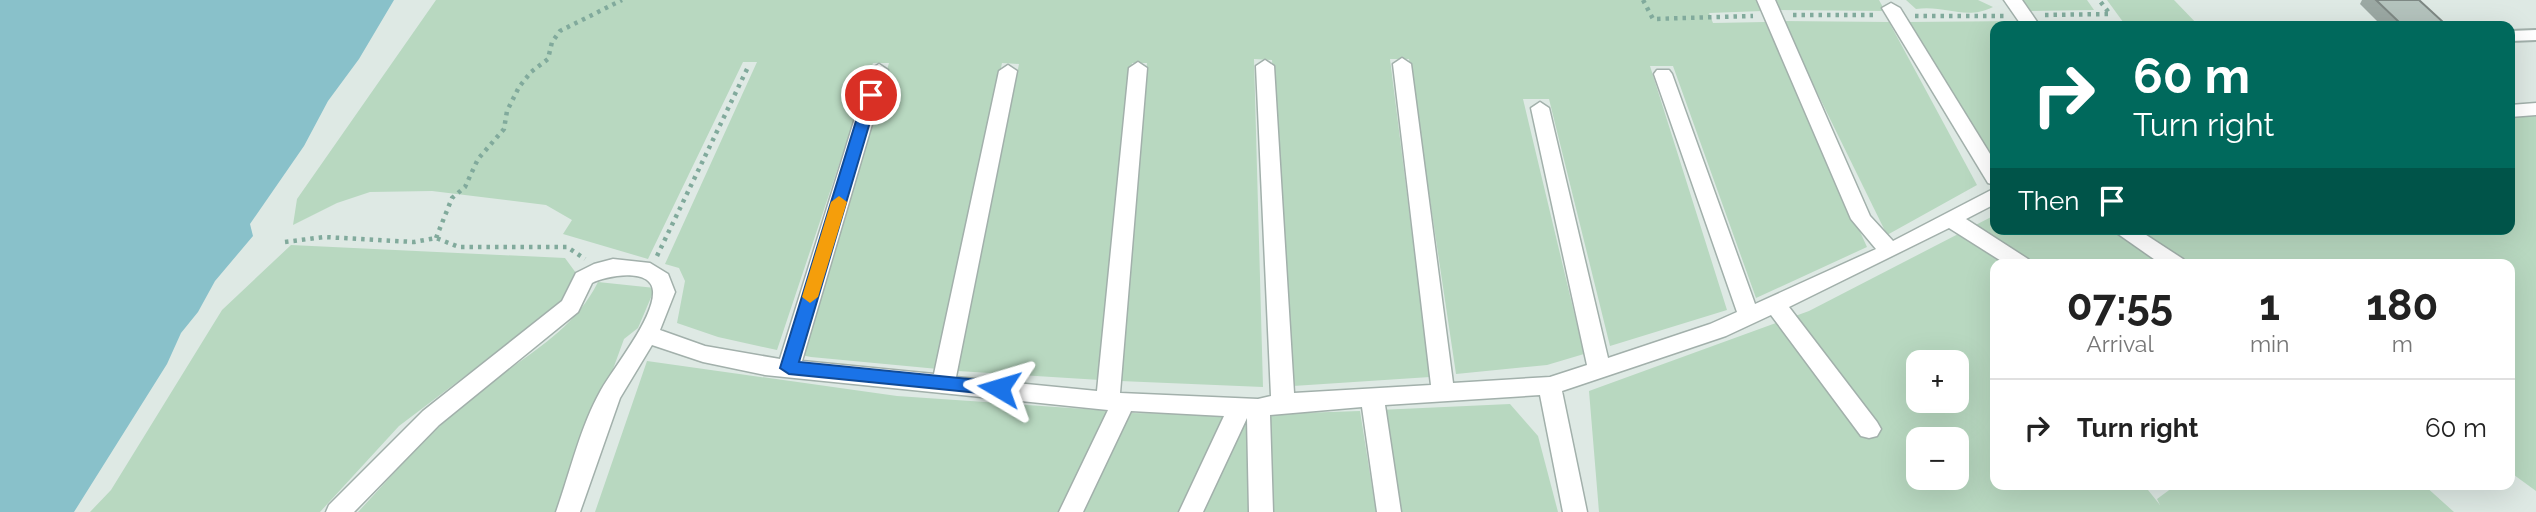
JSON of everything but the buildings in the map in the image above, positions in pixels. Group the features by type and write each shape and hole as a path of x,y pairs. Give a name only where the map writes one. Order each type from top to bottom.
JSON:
{"street":[{"path":"2013,0 2028,21"},
{"path":"1769,8 1861,219 1890,251"},
{"path":"1894,12 1990,170"},
{"path":"1402,64 1443,393"},
{"path":"1265,66 1283,403"},
{"path":"1071,512 1116,401 1138,68"},
{"path":"789,368 879,70"},
{"path":"944,382 1008,71"},
{"path":"1663,74 1749,316"},
{"path":"1540,108 1599,369"},
{"path":"2515,111 2536,109"},
{"path":"649,335 703,354 789,368 1116,401 1249,407 1550,386 1718,330 1890,251 1990,198"},
{"path":"1950,219 2013,259"},
{"path":"2130,235 2168,259"},
{"path":"338,512 431,418 570,306 584,278 601,269 650,271 660,279 664,292 649,335 635,349 609,397 568,512"},
{"path":"1775,304 1869,429"},
{"path":"1550,386 1575,512"},
{"path":"1372,397 1388,512"},
{"path":"1191,512 1249,407"},
{"path":"1249,407 1261,512"}],"lane":[{"path":"2515,37 2536,35"}],"path":[{"path":"436,238 452,198 465,187 478,159 504,129 507,111 519,87 531,72 548,59 552,42 560,31 622,0"},
{"path":"1643,0 1653,19 1716,18 1769,8 1894,12"},
{"path":"650,271 749,65"},
{"path":"285,242 324,237 414,242 436,238 458,247 567,247 601,269"}],"green space":[{"path":"436,0 1757,0 1762,11 1709,13 1713,23 1765,22 1867,247 1756,298 1673,66 1650,66 1727,310 1610,346 1549,99 1523,99 1584,354 1547,365 1456,374 1409,59 1390,59 1430,377 1293,386 1272,60 1254,59 1263,387 1120,381 1147,63 1132,63 1100,380 958,371 1019,64 1002,63 938,369 811,357 801,355 889,63 873,63 777,350 718,337 677,323 685,281 679,268 665,264 757,62 743,62 648,259 563,234 572,220 546,205 432,191 370,192 337,203 293,225 297,199"},
{"path":"1772,0 1879,0 1885,11 1776,10"},
{"path":"1906,0 1978,0 1993,7 1965,13 1916,9"},
{"path":"2023,0 2087,0 2094,10 2031,11"},
{"path":"2107,0 2174,0 2194,21 2122,21"},
{"path":"1782,21 1889,22 1977,185 1887,235"},
{"path":"1990,21 1990,156 1908,22"},
{"path":"2536,116 2536,491 2515,476 2515,259 2179,259 2143,235 2515,235 2515,117"},
{"path":"1990,218 1990,235 2119,235 2155,259 1990,259 1990,490 2148,490 2160,505 2157,499 2169,490 2430,490 2454,512 1599,512 1589,391 1809,311"},
{"path":"291,245 565,258 576,273 563,302 399,426 320,512 90,512 111,490 222,310"},
{"path":"598,282 655,288 638,328 624,339 561,512 358,512 451,416 485,387 548,341 576,315"},
{"path":"647,361 897,396 1114,411 1059,512 595,512"},
{"path":"1510,404 1538,436 1558,512 1396,512 1379,410"},
{"path":"1360,411 1376,512 1274,512 1268,414"},
{"path":"1128,413 1228,414 1183,512 1080,512"},
{"path":"1245,415 1255,415 1255,512 1199,512"}],"water":[{"path":"0,0 394,0 359,59 328,101 304,146 250,224 253,236 215,281 198,312 181,333 167,364 74,512 0,512"}],"slow traffic":[{"path":"810,297 839,202"}],"route":[{"path":"871,95 789,368 999,388"}]}
